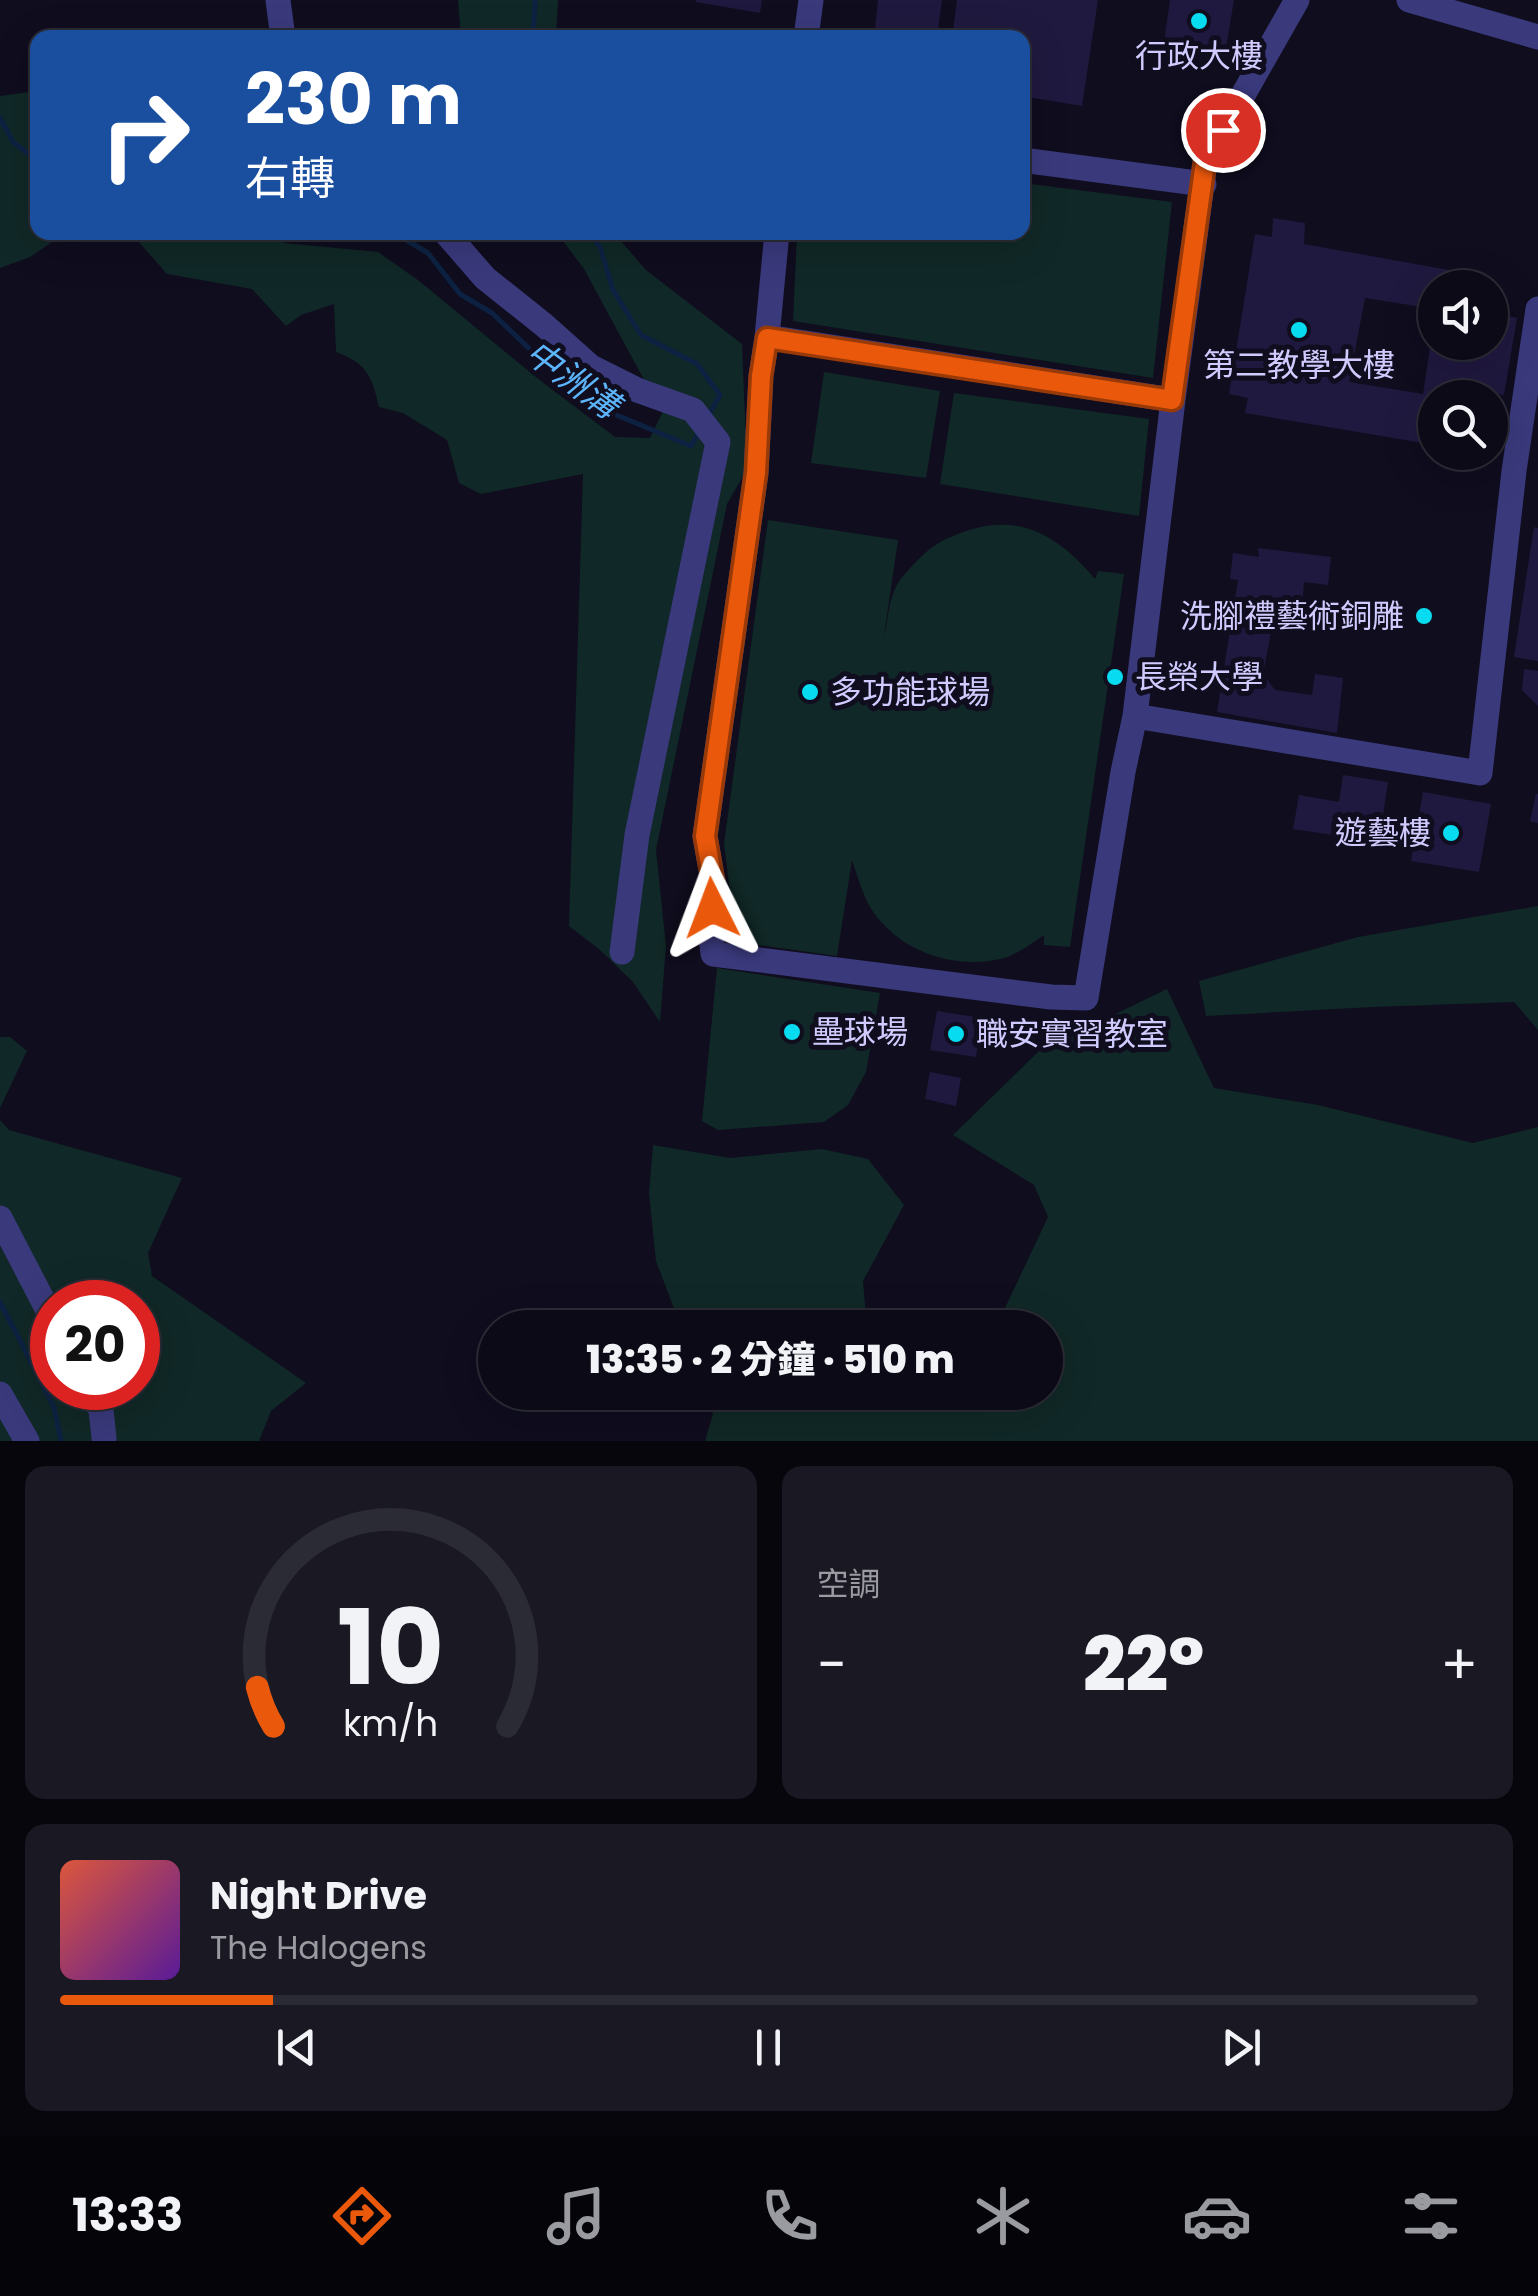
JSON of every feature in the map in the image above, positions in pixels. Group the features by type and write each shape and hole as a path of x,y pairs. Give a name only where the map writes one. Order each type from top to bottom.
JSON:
{"lane":[{"path":"278,0 282,30"},
{"path":"807,30 811,0"},
{"path":"775,240 761,376 756,473 705,836 714,887 710,929 713,954 1051,997 1086,998 1123,772 1136,716 1172,400 1205,162 1297,0"},
{"path":"1409,0 1538,37"},
{"path":"1030,161 1204,184"},
{"path":"452,240 485,278 591,367 636,390 693,410 718,442 636,835 622,952"},
{"path":"1136,716 1480,772 1514,471 1538,310"},
{"path":"767,338 1172,400"},
{"path":"0,1218 32,1280"},
{"path":"0,1394 27,1441"},
{"path":"100,1410 104,1438"}],"green space":[{"path":"458,0 558,0 556,30 460,30"},
{"path":"30,92 30,240 55,240 30,257 0,268 0,96"},
{"path":"1030,184 1172,202 1153,378 793,321 797,240 1030,240"},
{"path":"137,240 283,240 378,252 615,437 650,438 662,413 584,269 562,240 620,240 646,270 742,344 747,469 727,504 656,850 666,946 660,1022 633,982 569,926 583,474 481,494 459,483 447,440 403,413 379,407 367,372 336,352 334,304 301,315 286,326 252,289 167,274"},
{"path":"824,372 940,391 926,478 811,463"},
{"path":"954,393 1149,419 1139,516 940,484"},
{"path":"768,520 898,540 884,636 892,596 902,577 933,547 969,530 1024,527 1055,541 1095,579 1098,571 1124,574 1070,947 1044,945 1044,935 1009,956 987,961 934,956 903,941 877,917 852,860 837,956 729,941 730,892 724,844"},
{"path":"1538,906 1538,1030 1514,1002 1206,1016 1199,981 1358,937"},
{"name":"壘球場","path":"717,968 880,993 866,1072 848,1105 824,1122 718,1130 702,1121"},
{"path":"1167,989 1214,1088 1318,1105 1473,1143 1538,1127 1538,1441 705,1441 711,1410 1063,1410 1063,1310 1004,1310 1048,1217 1034,1185 953,1135 1039,1051"},
{"path":"0,1037 10,1037 27,1051 0,1108"},
{"path":"0,1120 9,1130 182,1178 148,1253 152,1276 158,1280 30,1280 30,1410 160,1410 160,1282 306,1383 271,1411 259,1441 0,1441"},
{"path":"653,1145 730,1158 822,1149 868,1159 904,1205 863,1281 866,1310 675,1310 656,1261 649,1193"}],"building":[{"path":"696,0 762,0 760,13"},
{"path":"878,0 942,0 938,30 875,30"},
{"path":"957,0 1098,0 1082,106 1030,97 1030,30 953,30"},
{"name":"行政大樓","path":"1170,0 1234,0 1225,54 1164,42"},
{"name":"第二教學大樓","path":"1273,218 1305,223 1304,244 1449,270 1418,270 1418,306 1365,298 1349,382 1418,393 1418,442 1245,413 1248,398 1229,394 1255,234 1272,237"},
{"name":"第二教學大樓","path":"1508,316 1517,318 1507,380 1425,380 1428,360 1508,360"},
{"path":"1534,527 1538,528 1538,661 1514,657"},
{"path":"1258,548 1331,557 1328,585 1304,582 1300,630 1272,627 1263,674 1275,690 1312,695 1315,674 1343,678 1337,733 1217,712 1238,580 1230,579 1233,553 1259,557"},
{"path":"1524,669 1538,671 1538,706 1522,690"},
{"path":"1343,775 1388,782 1379,842 1293,829 1299,795 1339,802"},
{"name":"遊藝樓","path":"1423,792 1491,804 1479,872 1411,861"},
{"path":"1538,794 1538,823 1530,821"},
{"name":"職安實習教室","path":"937,1011 981,1018 976,1057 930,1050"},
{"name":"職安實習教室","path":"930,1072 961,1078 956,1106 925,1099"}],"waterway":[{"name":"中洲溝","path":"533,30 535,0"},
{"name":"中洲溝","path":"0,118 13,142 30,155"},
{"name":"中洲溝","path":"406,240 428,253 460,294 492,313 540,359 614,414 691,446 698,434"},
{"name":"中洲溝","path":"594,240 613,290 641,335 697,364 720,395 708,416"},
{"path":"0,1302 54,1407 61,1441"}],"place":[{"name":"行政大樓","path":"1199,21"},
{"name":"第二教學大樓","path":"1299,330"},
{"name":"洗腳禮藝術銅雕","path":"1424,616"},
{"name":"長榮大學","path":"1115,677"},
{"name":"多功能球場","path":"810,692"},
{"name":"遊藝樓","path":"1451,833"},
{"name":"壘球場","path":"792,1032"},
{"name":"職安實習教室","path":"956,1034"}],"route":[{"path":"712,908 714,887 705,836 756,473 767,338 1172,400 1205,162 1223,130"}]}
